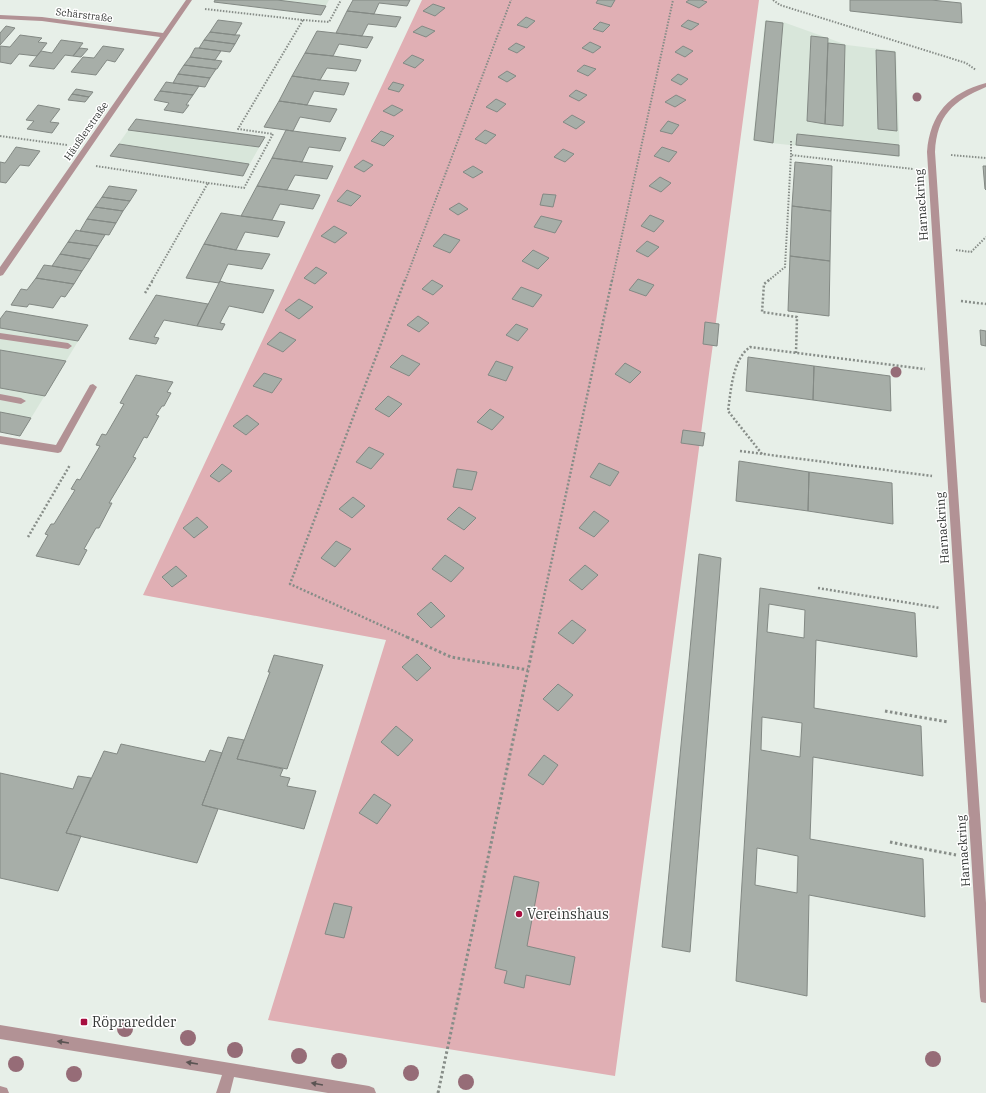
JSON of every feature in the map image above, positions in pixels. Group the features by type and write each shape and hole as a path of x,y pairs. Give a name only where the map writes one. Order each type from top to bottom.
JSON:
{"street":[{"name":"Häußlerstraße","path":"0,273 189,0"},
{"name":"Schärstraße","path":"0,17 42,19 164,35"},
{"name":"Harnackring","path":"986,85 960,96 948,106 939,117 933,131 931,152 986,997"},
{"path":"0,336 68,346"},
{"path":"0,440 58,449 93,388"},
{"path":"0,398 21,401"},
{"path":"0,1032 369,1093"},
{"path":"223,1093 230,1070"}],"path":[{"path":"185,6 329,22 341,0"},
{"path":"511,0 290,584 451,657 528,670"},
{"path":"438,1093 673,0"},
{"path":"773,0 780,5 966,63 981,74"},
{"path":"76,163 244,188 273,134 238,129 303,20"},
{"path":"0,136 87,148"},
{"path":"791,141 785,267 764,284 762,312 796,317 796,353"},
{"path":"931,152 986,158"},
{"path":"791,155 932,171"},
{"path":"145,293 208,182"},
{"path":"937,247 971,252 986,237"},
{"path":"941,299 986,304"},
{"path":"762,454 728,411 738,364 742,354 750,347 945,372"},
{"path":"740,451 952,479"},
{"path":"818,588 961,611"},
{"path":"885,711 968,726"},
{"path":"890,842 977,859"}],"shaded area":[{"path":"215,0 329,0 321,15 214,2"},
{"path":"422,0 759,0 615,1076 268,1020 386,640 143,595"},
{"path":"765,20 783,22 847,45 896,51 900,157 753,141"},
{"path":"136,119 265,137 243,176 110,156"},
{"path":"6,311 88,325 20,436 0,432 0,320"}],"building":[{"path":"215,0 277,0 326,6 321,15 214,2"},
{"path":"353,0 410,0 407,6 379,3 374,14 347,11"},
{"path":"598,0 615,0 611,7 596,3"},
{"path":"689,0 701,0 707,2 699,8 686,2"},
{"path":"850,0 931,0 961,3 962,23 850,11"},
{"path":"433,4 445,8 435,16 423,11"},
{"path":"347,11 401,17 396,27 368,24 362,36 336,33"},
{"path":"526,17 535,21 527,28 517,25"},
{"path":"218,20 242,23 235,35 210,32"},
{"path":"688,20 699,24 691,30 681,26"},
{"path":"766,21 783,23 773,143 754,140"},
{"path":"600,22 610,25 603,32 593,29"},
{"path":"6,26 15,28 0,45 0,33"},
{"path":"422,26 435,31 426,37 413,32"},
{"path":"317,31 373,37 367,48 339,44 333,56 305,53"},
{"path":"210,32 240,35 235,44 204,40"},
{"path":"20,35 42,38 38,42 47,43 37,56 19,54 11,64 0,62 0,46 10,47"},
{"path":"811,36 828,38 825,124 807,121"},
{"path":"61,40 83,43 73,56 65,55 54,69 29,66 41,51 52,53"},
{"path":"204,40 235,44 230,52 199,48"},
{"path":"590,42 601,47 593,53 582,48"},
{"path":"516,43 525,47 517,53 508,49"},
{"path":"828,43 845,45 843,126 825,124"},
{"path":"103,46 124,49 115,62 107,60 96,75 71,72 83,57 94,58"},
{"path":"683,46 693,51 685,57 675,52"},
{"path":"80,48 88,49 81,57 73,56"},
{"path":"195,48 221,51 215,60 190,57"},
{"path":"876,50 895,52 897,131 878,129"},
{"path":"305,53 361,60 356,71 327,68 320,80 292,76"},
{"path":"412,55 424,60 415,68 403,63"},
{"path":"190,57 222,61 217,69 184,65"},
{"path":"184,65 216,69 210,78 178,74"},
{"path":"584,65 596,69 588,76 577,71"},
{"path":"507,71 516,76 507,82 498,77"},
{"path":"178,74 210,78 205,87 173,83"},
{"path":"678,74 688,79 681,85 671,80"},
{"path":"292,76 349,83 344,95 314,91 307,105 279,101"},
{"path":"166,82 199,86 193,95 160,91"},
{"path":"393,82 404,85 399,92 388,89"},
{"path":"76,89 93,92 89,97 72,94"},
{"path":"576,90 587,95 579,101 569,96"},
{"path":"160,91 193,95 186,105 189,105 183,113 164,110 169,103 154,100"},
{"path":"72,94 89,97 85,102 68,100"},
{"path":"676,95 686,100 675,107 665,102"},
{"path":"496,99 506,104 497,112 486,107"},
{"path":"279,101 337,109 330,122 300,117 293,131 264,127"},
{"path":"38,105 60,109 50,122 59,123 52,133 27,129 34,121 26,120"},
{"path":"392,105 403,110 394,116 383,111"},
{"path":"572,115 585,122 576,129 563,122"},
{"path":"136,119 265,137 259,147 128,130"},
{"path":"668,121 679,125 672,134 660,131"},
{"path":"286,130 346,138 340,151 309,147 302,162 272,158"},
{"path":"485,130 496,135 486,144 475,139"},
{"path":"381,131 394,136 384,146 371,141"},
{"path":"797,134 899,145 899,156 796,145"},
{"path":"119,144 249,164 243,176 110,156"},
{"path":"16,147 40,151 29,166 20,165 6,183 0,182 0,162 5,163"},
{"path":"662,147 677,152 669,162 654,156"},
{"path":"563,149 574,154 565,162 554,157"},
{"path":"272,158 333,166 327,179 295,175 287,190 257,186"},
{"path":"363,160 373,165 364,172 354,167"},
{"path":"795,162 832,166 831,211 792,206"},
{"path":"473,166 483,172 473,178 463,172"},
{"path":"983,166 986,166 986,190 985,189"},
{"path":"660,177 671,183 661,192 649,186"},
{"path":"109,186 137,190 130,201 102,197"},
{"path":"257,186 320,195 313,209 280,204 272,220 241,216"},
{"path":"347,190 361,196 351,206 337,201"},
{"path":"543,194 556,195 553,207 540,205"},
{"path":"102,197 130,201 123,211 95,207"},
{"path":"459,203 468,209 458,215 449,209"},
{"path":"792,206 831,211 830,261 790,256"},
{"path":"95,207 123,211 116,223 87,219"},
{"path":"221,213 285,222 278,237 245,232 236,250 204,244"},
{"path":"650,215 664,221 654,232 641,226"},
{"path":"541,216 562,221 555,233 534,227"},
{"path":"87,219 116,223 109,235 80,231"},
{"path":"334,226 347,233 335,243 321,236"},
{"path":"76,230 105,235 98,246 68,242"},
{"path":"444,234 460,240 450,253 433,246"},
{"path":"647,241 659,247 648,257 636,251"},
{"path":"68,242 98,246 90,259 60,254"},
{"path":"204,244 270,254 262,269 228,264 219,283 186,278"},
{"path":"533,250 549,258 538,269 522,261"},
{"path":"60,254 90,259 82,271 52,266"},
{"path":"790,256 830,261 829,316 788,311"},
{"path":"44,265 82,271 74,284 36,278"},
{"path":"316,267 327,273 315,284 304,278"},
{"path":"36,278 74,284 65,297 61,296 53,308 29,304 27,307 11,305 21,289 27,290"},
{"path":"638,279 654,285 646,296 629,290"},
{"path":"432,280 443,286 433,295 422,289"},
{"path":"220,281 274,290 263,313 229,306 220,323 225,324 222,330 197,326"},
{"path":"521,287 542,295 533,307 512,299"},
{"path":"156,295 208,304 197,326 164,320 154,337 159,338 156,344 129,339"},
{"path":"299,299 313,307 299,319 285,310"},
{"path":"6,311 88,325 78,341 0,328 0,319"},
{"path":"418,316 429,323 419,332 407,325"},
{"path":"705,322 719,324 717,346 703,344"},
{"path":"516,324 528,329 518,341 506,335"},
{"path":"980,330 986,331 986,346 981,345"},
{"path":"280,332 296,340 283,352 267,344"},
{"path":"0,350 66,361 45,396 0,388"},
{"path":"402,355 420,364 409,376 390,367"},
{"path":"748,357 814,366 813,400 746,391"},
{"path":"496,361 513,367 506,381 488,375"},
{"path":"625,363 641,372 630,383 615,374"},
{"path":"814,366 890,376 891,411 813,400"},
{"path":"264,373 282,379 272,393 253,386"},
{"path":"136,375 173,382 167,392 171,393 164,406 162,406 156,415 159,416 147,438 144,437 133,457 136,458 109,503 112,503 99,528 96,528 84,549 87,550 79,565 36,556 48,535 45,534 51,524 54,524 75,490 71,489 77,479 80,480 100,446 96,445 102,434 106,435 124,404 120,403"},
{"path":"388,396 402,404 389,417 375,409"},
{"path":"490,409 504,417 492,430 477,422"},
{"path":"0,412 31,418 20,436 0,432"},
{"path":"247,415 259,424 246,435 233,426"},
{"path":"683,430 705,433 703,446 681,443"},
{"path":"369,447 384,454 371,469 356,462"},
{"path":"739,461 809,472 808,511 736,501"},
{"path":"599,463 619,472 610,486 590,477"},
{"path":"222,464 232,471 219,482 210,476"},
{"path":"457,469 477,472 472,490 453,487"},
{"path":"809,472 892,483 893,524 808,511"},
{"path":"353,497 365,506 352,518 339,509"},
{"path":"459,507 476,518 464,530 447,519"},
{"path":"594,511 609,521 594,537 579,528"},
{"path":"197,517 208,527 194,538 183,528"},
{"path":"336,541 351,549 335,567 321,558"},
{"path":"699,554 721,558 690,952 662,947"},
{"path":"445,555 464,568 451,582 432,569"},
{"path":"585,565 598,575 582,590 569,580"},
{"path":"176,566 187,576 172,587 162,577"},
{"path":"760,588 915,613 917,657 816,640 814,708 921,726 923,776 813,757 810,839 923,859 925,917 809,895 807,996 736,981","holes":["769,604 805,610 804,638 767,632","762,717 802,723 800,757 761,750","757,848 798,856 797,893 755,885"]},
{"path":"431,602 445,616 431,628 417,614"},
{"path":"572,620 586,630 573,644 558,633"},
{"path":"417,654 431,668 417,681 402,667"},
{"path":"274,655 323,665 287,769 237,759 270,672 268,672"},
{"path":"558,684 573,695 558,711 543,699"},
{"path":"396,726 413,740 398,756 381,742"},
{"path":"228,737 244,740 237,759 283,769 280,776 290,778 287,786 316,791 304,829 202,805"},
{"path":"121,744 205,762 210,750 222,753 202,805 218,809 197,863 66,833 104,751 117,754"},
{"path":"544,755 558,765 543,785 528,775"},
{"path":"0,773 73,789 78,776 91,778 66,833 81,836 58,891 0,878"},
{"path":"374,794 391,805 377,824 359,813"},
{"name":"Vereinshaus","path":"514,876 539,882 527,946 575,957 570,985 526,975 524,988 504,983 507,971 495,968"},
{"path":"334,903 352,907 344,938 325,934"}],"place":[{"name":"Vereinshaus","path":"519,914"},
{"name":"Röpraredder","path":"84,1022"}]}
